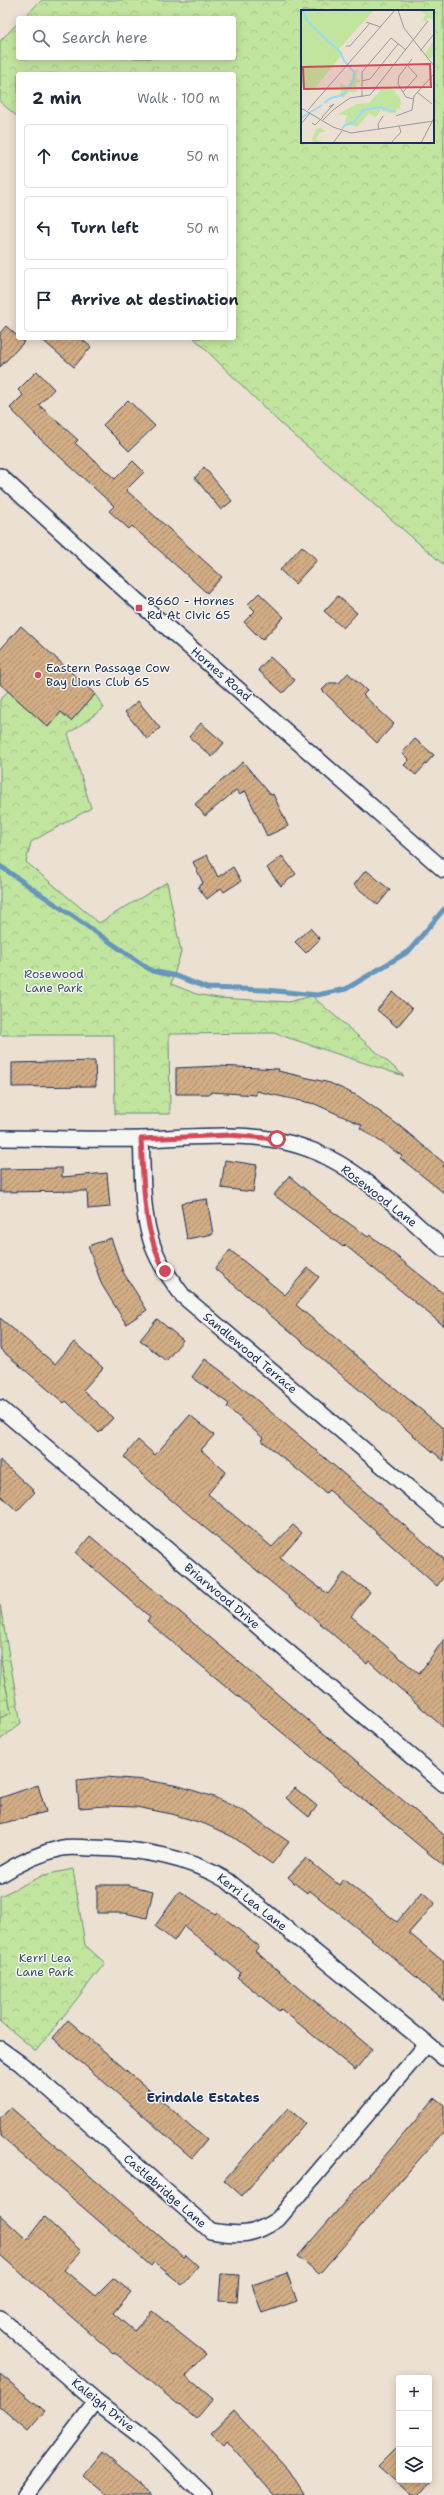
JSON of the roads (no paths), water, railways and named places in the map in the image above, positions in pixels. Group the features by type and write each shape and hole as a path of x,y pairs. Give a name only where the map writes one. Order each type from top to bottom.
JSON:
{"street":[{"name":"Hornes Road","path":"0,476 136,600 444,870"},
{"name":"Rosewood Lane","path":"0,1138 141,1139 230,1135 261,1136 300,1147 341,1165 372,1187 444,1249"},
{"name":"Sandlewood Terrace","path":"141,1139 147,1221 150,1238 165,1271 183,1296 444,1518"},
{"name":"Briarwood Drive","path":"0,1408 444,1784"},
{"name":"Kerri Lea Lane","path":"0,1875 19,1864 63,1848 129,1849 176,1858 205,1867 228,1881 444,2058"},
{"name":"Castlebridge Lane","path":"0,2049 21,2064 211,2231 237,2236 260,2231 278,2218 427,2044"},
{"name":"Kaleigh Drive","path":"0,2318 96,2402 151,2444 204,2495"},
{"path":"25,2495 96,2402"}],"waterway":[{"path":"0,866 152,971 176,976 207,988 266,990 317,995 346,989 409,951 444,909"}],"place":[{"name":"8660 - Hornes Rd At Civic 65","path":"139,608"},
{"name":"Eastern Passage Cow Bay Lions Club 65","path":"38,675"}],"district":[{"name":"Erindale Estates","path":"203,2097"}],"park label":[{"name":"Rosewood Lane Park","path":"54,981"},
{"name":"Kerri Lea Lane Park","path":"45,1965"}]}
